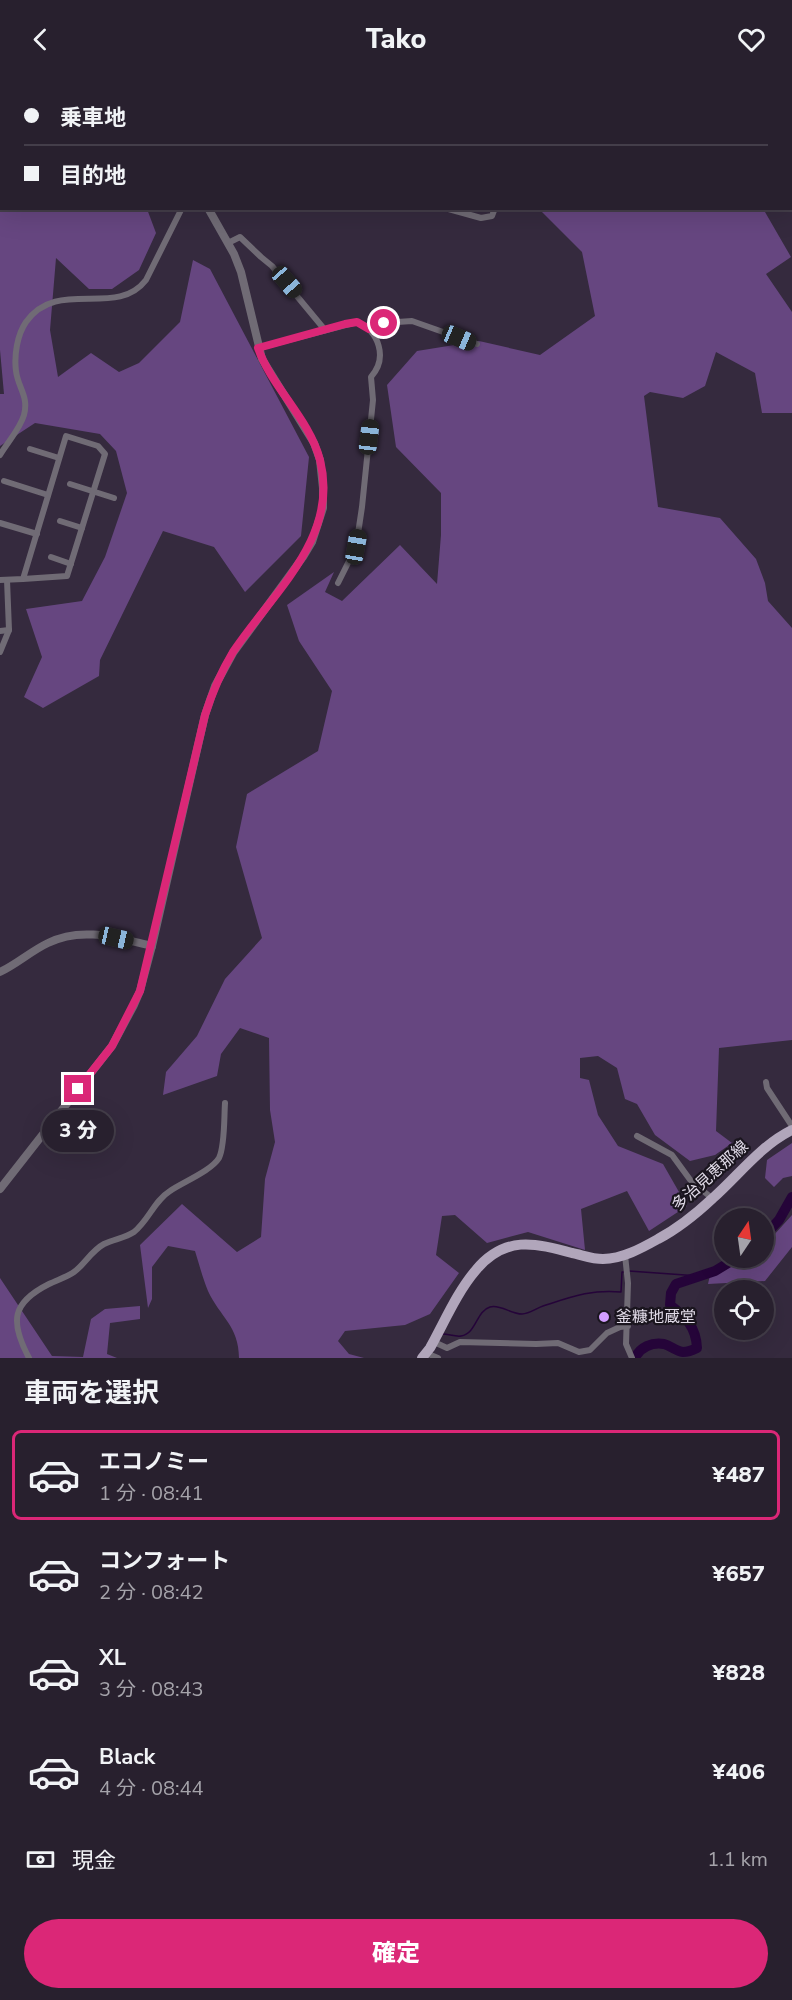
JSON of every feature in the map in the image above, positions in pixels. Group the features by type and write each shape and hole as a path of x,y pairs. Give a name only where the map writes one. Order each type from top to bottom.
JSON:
{"main road":[{"name":"多治見恵那線","path":"424,1355 477,1268 502,1249 528,1243 541,1244 600,1259 625,1255 659,1239 713,1199 761,1150 792,1128"}],"street":[{"path":"0,455 24,418 24,392 16,373 16,358 18,339 26,322 50,302 62,299 127,296 139,289 146,280 181,210"},
{"path":"0,1189 112,1046 140,991 205,715 215,686 233,653 303,557 316,531 323,508 322,475 314,443 262,359 245,285 234,254 208,210"},
{"path":"452,210 481,218 492,216 494,210"},
{"path":"228,243 240,237 272,266 325,330"},
{"path":"369,329 384,323 412,321 477,345"},
{"path":"258,348 357,322 369,329 381,351 376,371 371,376 373,400 363,507 356,547 338,583"},
{"path":"0,652 9,630 3,580 23,579 67,576 105,454 98,446 66,436 23,579"},
{"path":"30,449 59,458"},
{"path":"4,481 48,495"},
{"path":"70,484 114,498"},
{"path":"60,521 82,528"},
{"path":"0,523 37,534"},
{"path":"51,557 71,564"},
{"path":"0,631 9,630"},
{"path":"0,972 64,936 98,934 152,946"},
{"path":"766,1082 767,1088 792,1128"},
{"path":"28,1358 21,1344 18,1329 18,1313 22,1302 38,1290 75,1271 89,1255 104,1244 132,1233 145,1222 162,1196 210,1168 219,1158 225,1103"},
{"path":"638,1136 672,1155 691,1181 713,1199"},
{"path":"625,1255 628,1283 626,1344 632,1358"},
{"path":"434,1342 447,1348 460,1342 558,1343 579,1352 590,1350 593,1344 608,1333 628,1326"},
{"path":"424,1355 438,1358"}],"shaded area":[{"path":"0,210 147,210 156,233 139,270 112,289 89,289 56,258 50,330 58,377 91,353 119,372 139,363 180,322 193,260 210,269 309,457 301,536 245,592 214,547 163,531 100,660 99,676 43,708 24,697 42,657 26,609 82,601 105,557 127,493 116,451 100,434 35,423 0,446 0,394 4,394 0,350"},
{"path":"540,210 768,210 765,212 791,257 766,274 792,312 792,413 762,413 755,373 716,352 705,386 683,398 650,392 644,396 658,507 720,518 756,559 765,583 768,601 792,628 792,1040 719,1048 716,1131 732,1143 715,1155 690,1161 655,1135 637,1104 625,1099 617,1068 598,1056 580,1058 580,1078 589,1080 598,1115 618,1146 663,1164 687,1206 649,1231 627,1191 581,1209 585,1250 528,1232 487,1243 455,1215 442,1216 436,1255 459,1273 430,1314 405,1325 345,1331 338,1341 349,1354 364,1358 239,1358 236,1338 208,1291 195,1251 168,1246 152,1267 152,1299 148,1308 140,1245 182,1204 237,1252 261,1237 265,1179 275,1142 270,1110 269,1038 240,1028 221,1054 217,1076 163,1095 166,1072 197,1036 225,979 262,938 236,847 247,794 318,751 332,691 299,641 287,605 334,572 325,592 342,601 400,545 437,584 441,535 441,493 396,447 387,385 417,351 479,341 540,355 595,316 582,252"},
{"path":"792,1143 792,1176 783,1178 774,1187 765,1178 767,1160"},
{"path":"792,1215 792,1247 766,1280 714,1280 714,1284 708,1284 710,1275 724,1268 774,1268 774,1235"},
{"path":"0,1278 52,1356 83,1357 91,1319 105,1309 140,1306 140,1319 110,1323 107,1354 117,1358 0,1358"}],"waterway":[{"path":"774,1225 792,1197"},
{"path":"635,1358 643,1348 655,1344 664,1344 683,1352 697,1348 695,1334 689,1323 670,1305 671,1293 676,1284 720,1268"},
{"path":"629,1271 699,1276"},
{"path":"443,1334 459,1336 466,1334 474,1327 485,1309 494,1306 525,1314 582,1294 621,1292 622,1272 624,1272"}],"place":[{"name":"釜糠地蔵堂","path":"604,1317"}],"route":[{"path":"78,1089 112,1046 140,991 205,715 215,686 233,653 303,557 312,542 323,508 320,460 314,443 276,384 258,348 345,324 357,322 369,329 384,323"}]}
